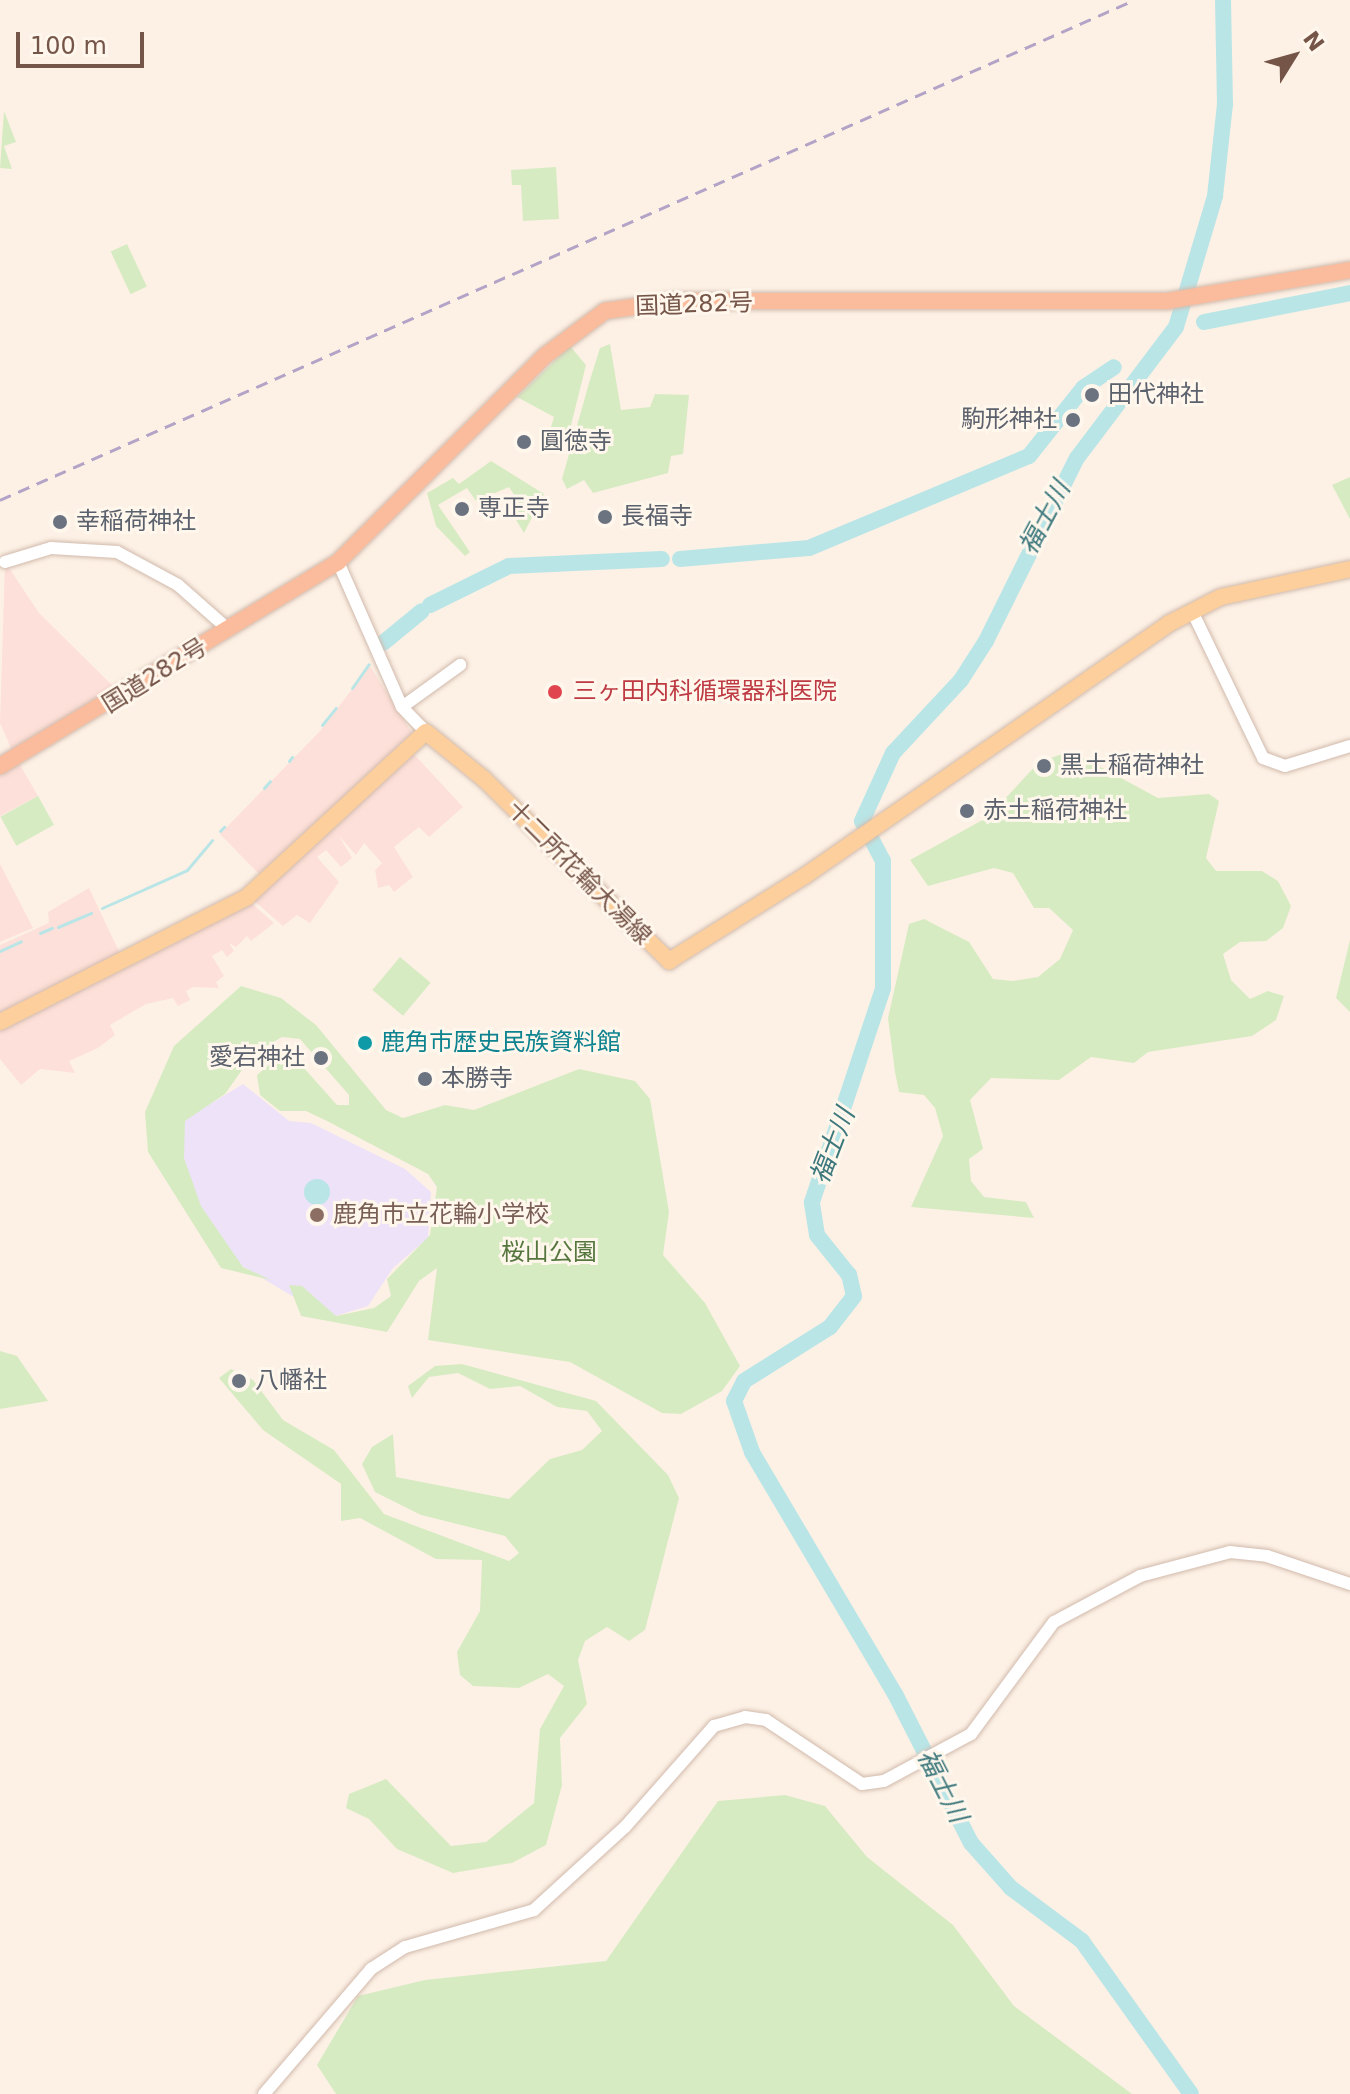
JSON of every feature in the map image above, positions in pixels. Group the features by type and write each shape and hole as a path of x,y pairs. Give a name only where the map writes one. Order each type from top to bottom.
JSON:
{"highway":[{"name":"国道282号","path":"0,766 338,562 546,355 614,309 674,301 1167,301 1350,270"}],"main road":[{"name":"十二所花輪大湯線","path":"426,732 484,779 669,961 856,840 1192,611 1237,593 1350,569"},
{"path":"0,1022 247,897 426,732"}],"street":[{"path":"5,562 51,548 117,552 178,585 229,630"},
{"path":"338,562 402,707 426,732"},
{"path":"1192,611 1263,758 1285,766 1350,746"},
{"path":"402,707 460,665"},
{"path":"264,2094 371,1969 405,1947 534,1910 625,1827 714,1726 745,1717 766,1720 862,1784 947,1753 981,1722 1054,1622 1140,1576 1230,1552 1267,1556 1350,1584"}],"shaded area":[{"path":"5,562 39,613 124,697 16,758 38,796 0,816 0,766 15,757 0,723"},
{"path":"370,666 413,735 259,874 220,834 320,731"},
{"path":"412,752 463,807 429,837 419,827 394,847 413,877 394,892 389,885 378,888 375,870 382,863 364,843 356,855 339,836 352,858 341,867 326,850 317,857 339,882 310,923 297,915 283,926 251,898"},
{"path":"0,864 33,928 0,942"},
{"path":"89,888 123,960 249,901 274,923 251,941 247,936 236,947 229,943 234,951 227,957 222,950 212,956 224,976 216,982 219,988 193,987 186,991 190,1000 178,1006 173,998 146,1004 110,1025 115,1035 98,1048 69,1061 75,1073 40,1069 21,1085 0,1059 0,945 49,923 48,912"},
{"name":"鹿角市立花輪小学校","path":"243,1084 289,1121 311,1123 405,1169 431,1192 428,1238 393,1268 368,1306 329,1318 237,1263 168,1162 169,1129"}],"green space":[{"path":"4,111 16,142 4,146 12,169 0,168"},
{"path":"556,167 559,219 523,221 521,185 512,185 511,170"},
{"path":"127,244 147,287 131,294 111,252"},
{"path":"610,344 621,410 650,407 655,394 689,395 683,454 671,456 668,473 593,493 584,480 567,489 562,479 589,383 600,348"},
{"path":"570,346 586,365 568,437 551,427 554,417 517,397"},
{"path":"491,461 544,494 524,533 505,502 515,496 509,487 476,501 467,488 438,505 470,552 465,556 436,526 427,493 453,478 459,484"},
{"path":"1350,477 1350,519 1332,485"},
{"path":"1071,751 1158,798 1209,794 1219,801 1206,858 1216,871 1262,871 1278,881 1291,906 1283,928 1266,941 1240,942 1223,954 1231,980 1250,999 1268,991 1284,996 1276,1020 1252,1036 1148,1052 1134,1063 1091,1057 1059,1080 991,1078 970,1100 983,1149 969,1159 971,1181 984,1197 1026,1202 1034,1218 911,1207 943,1136 935,1108 924,1095 899,1092 895,1072 888,1018 909,924 924,919 969,942 993,979 1013,981 1038,977 1060,959 1073,930 1049,908 1034,908 1013,873 994,868 928,886 910,860 988,817 1039,762"},
{"path":"38,796 54,825 16,846 0,817"},
{"path":"1350,940 1350,1012 1336,998"},
{"path":"400,957 431,983 403,1016 372,990"},
{"name":"桜山公園","path":"241,986 281,998 316,1025 386,1110 403,1118 445,1105 474,1110 579,1069 635,1081 650,1099 669,1212 663,1255 705,1303 740,1366 722,1391 681,1414 662,1413 570,1362 428,1340 437,1268 419,1281 387,1332 301,1316 289,1285 302,1286 336,1316 374,1308 391,1296 387,1279 430,1235 437,1187 428,1174 327,1121 306,1111 280,1111 260,1095 257,1075 276,1059 303,1067 337,1105 349,1105 349,1095 300,1039 282,1037 254,1053 225,1094 185,1121 184,1158 201,1206 243,1267 271,1280 221,1268 148,1152 145,1112 174,1046"},
{"path":"0,1351 17,1356 48,1401 0,1409"},
{"path":"462,1364 596,1401 668,1475 679,1498 645,1630 629,1641 607,1627 585,1641 578,1660 587,1704 560,1738 562,1785 546,1845 512,1863 453,1873 397,1849 369,1819 346,1808 349,1794 386,1779 451,1846 486,1842 534,1803 540,1729 564,1686 548,1674 519,1688 473,1686 460,1675 457,1652 480,1611 482,1560 436,1559 360,1518 341,1521 341,1484 263,1430 219,1378 231,1369 253,1380 283,1420 334,1450 384,1514 509,1561 519,1553 505,1536 421,1515 375,1492 362,1464 372,1447 393,1434 396,1477 509,1499 550,1459 582,1450 602,1431 587,1411 557,1407 520,1386 490,1389 458,1373 429,1377 412,1398 408,1386 435,1366"},
{"path":"785,1795 825,1806 867,1857 953,1925 1014,2006 1132,2094 336,2094 317,2065 358,1996 425,1980 606,1961 718,1801"}],"water":[{"path":"317,1179 326,1183 330,1192 326,1201 317,1205 308,1201 304,1192 308,1183"}],"waterway":[{"name":"福士川","path":"1191,2094 1082,1941 1011,1888 971,1843 895,1694 752,1452 734,1401 744,1381 830,1327 854,1296 849,1275 817,1235 812,1202 883,988 883,861 862,821 893,753 961,680 986,641 1077,458 1176,327 1215,196 1225,104 1223,0"},
{"name":"福士川","path":"1204,322 1350,293"},
{"name":"福士川","path":"680,559 809,548 1029,456 1083,388 1114,367"},
{"name":"福士川","path":"430,605 509,566 662,559"},
{"name":"福士川","path":"383,643 422,611"},
{"path":"352,688 369,664"},
{"path":"322,725 336,708"},
{"path":"289,761 292,757"},
{"path":"264,788 270,781"},
{"path":"220,831 224,827"},
{"path":"102,908 187,870 212,840"},
{"path":"58,927 91,913"},
{"path":"40,933 52,928"},
{"path":"0,951 21,941"}],"railway":[{"path":"0,500 1134,0"}],"place":[{"name":"田代神社","path":"1092,395"},
{"name":"駒形神社","path":"1073,420"},
{"name":"圓徳寺","path":"524,442"},
{"name":"専正寺","path":"462,509"},
{"name":"長福寺","path":"605,517"},
{"name":"幸稲荷神社","path":"60,522"},
{"name":"三ヶ田内科循環器科医院","path":"555,692"},
{"name":"黒土稲荷神社","path":"1044,766"},
{"name":"赤土稲荷神社","path":"967,811"},
{"name":"鹿角市歴史民族資料館","path":"365,1043"},
{"name":"愛宕神社","path":"321,1058"},
{"name":"本勝寺","path":"425,1079"},
{"name":"鹿角市立花輪小学校","path":"317,1215"},
{"name":"八幡社","path":"239,1381"}]}
